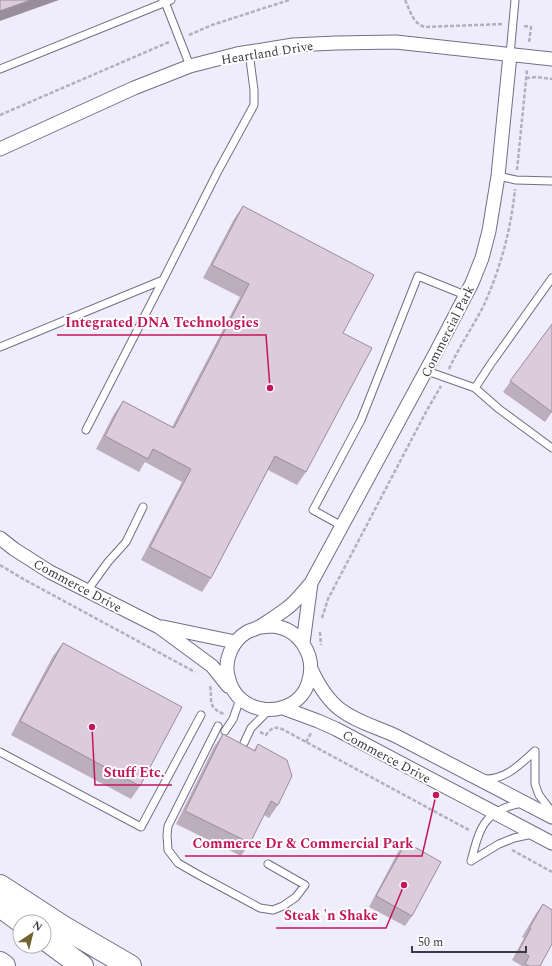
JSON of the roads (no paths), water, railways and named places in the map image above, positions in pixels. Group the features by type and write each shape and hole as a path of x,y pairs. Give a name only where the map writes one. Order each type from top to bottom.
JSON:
{"highway":[{"path":"0,886 63,927 130,966"},
{"path":"0,906 12,915"},
{"path":"52,944 82,966"},
{"path":"0,963 4,966"}],"street":[{"name":"Heartland Drive","path":"0,148 115,96 190,66 249,52 293,45 396,42 552,59"},
{"name":"Commercial Park","path":"311,583 427,371 482,258 489,231 498,176 510,55"},
{"name":"Commerce Drive","path":"0,538 14,549 50,572 159,627"},
{"path":"238,697 229,683 226,669 229,655 235,642 246,632 260,627 288,608 311,583"},
{"path":"303,643 311,583"},
{"path":"159,627 212,666 238,697 248,705 258,709 268,710 283,708 295,702 303,693 309,681 311,669 309,655 303,643 284,629 272,626 260,627"},
{"path":"159,627 235,642"},
{"name":"Commerce Drive","path":"311,669 317,683 340,709 352,718 385,730 552,817"},
{"name":"Commerce Drive","path":"283,708 318,720 336,729 552,843"}],"lane":[{"path":"510,55 515,0"},
{"path":"0,69 166,1 190,66"},
{"path":"86,430 218,171 254,106 254,90 249,52"},
{"path":"498,176 516,180 552,181"},
{"path":"342,526 313,510 361,420 418,276 465,295"},
{"path":"475,388 552,278"},
{"path":"0,347 163,280"},
{"path":"427,371 475,388 499,409 552,448"},
{"path":"87,591 108,562 126,542 143,507"},
{"path":"226,731 233,719 238,697"},
{"path":"244,742 251,728 268,710"},
{"path":"0,752 141,827 201,715"},
{"path":"218,726 168,826 168,850 178,863 197,874 260,908 273,910 283,906 296,897 305,885 268,864"},
{"path":"480,779 493,779 503,776 513,770 535,751 535,784 539,795 552,812"},
{"path":"524,802 508,806 493,813 478,834 471,861 499,844 534,834"}],"place":[{"name":"Integrated DNA Technologies","path":"270,388"},
{"name":"Stuff Etc.","path":"92,727"},
{"name":"Commerce Dr & Commercial Park","path":"436,795"},
{"name":"Steak 'n Shake","path":"404,885"}]}
